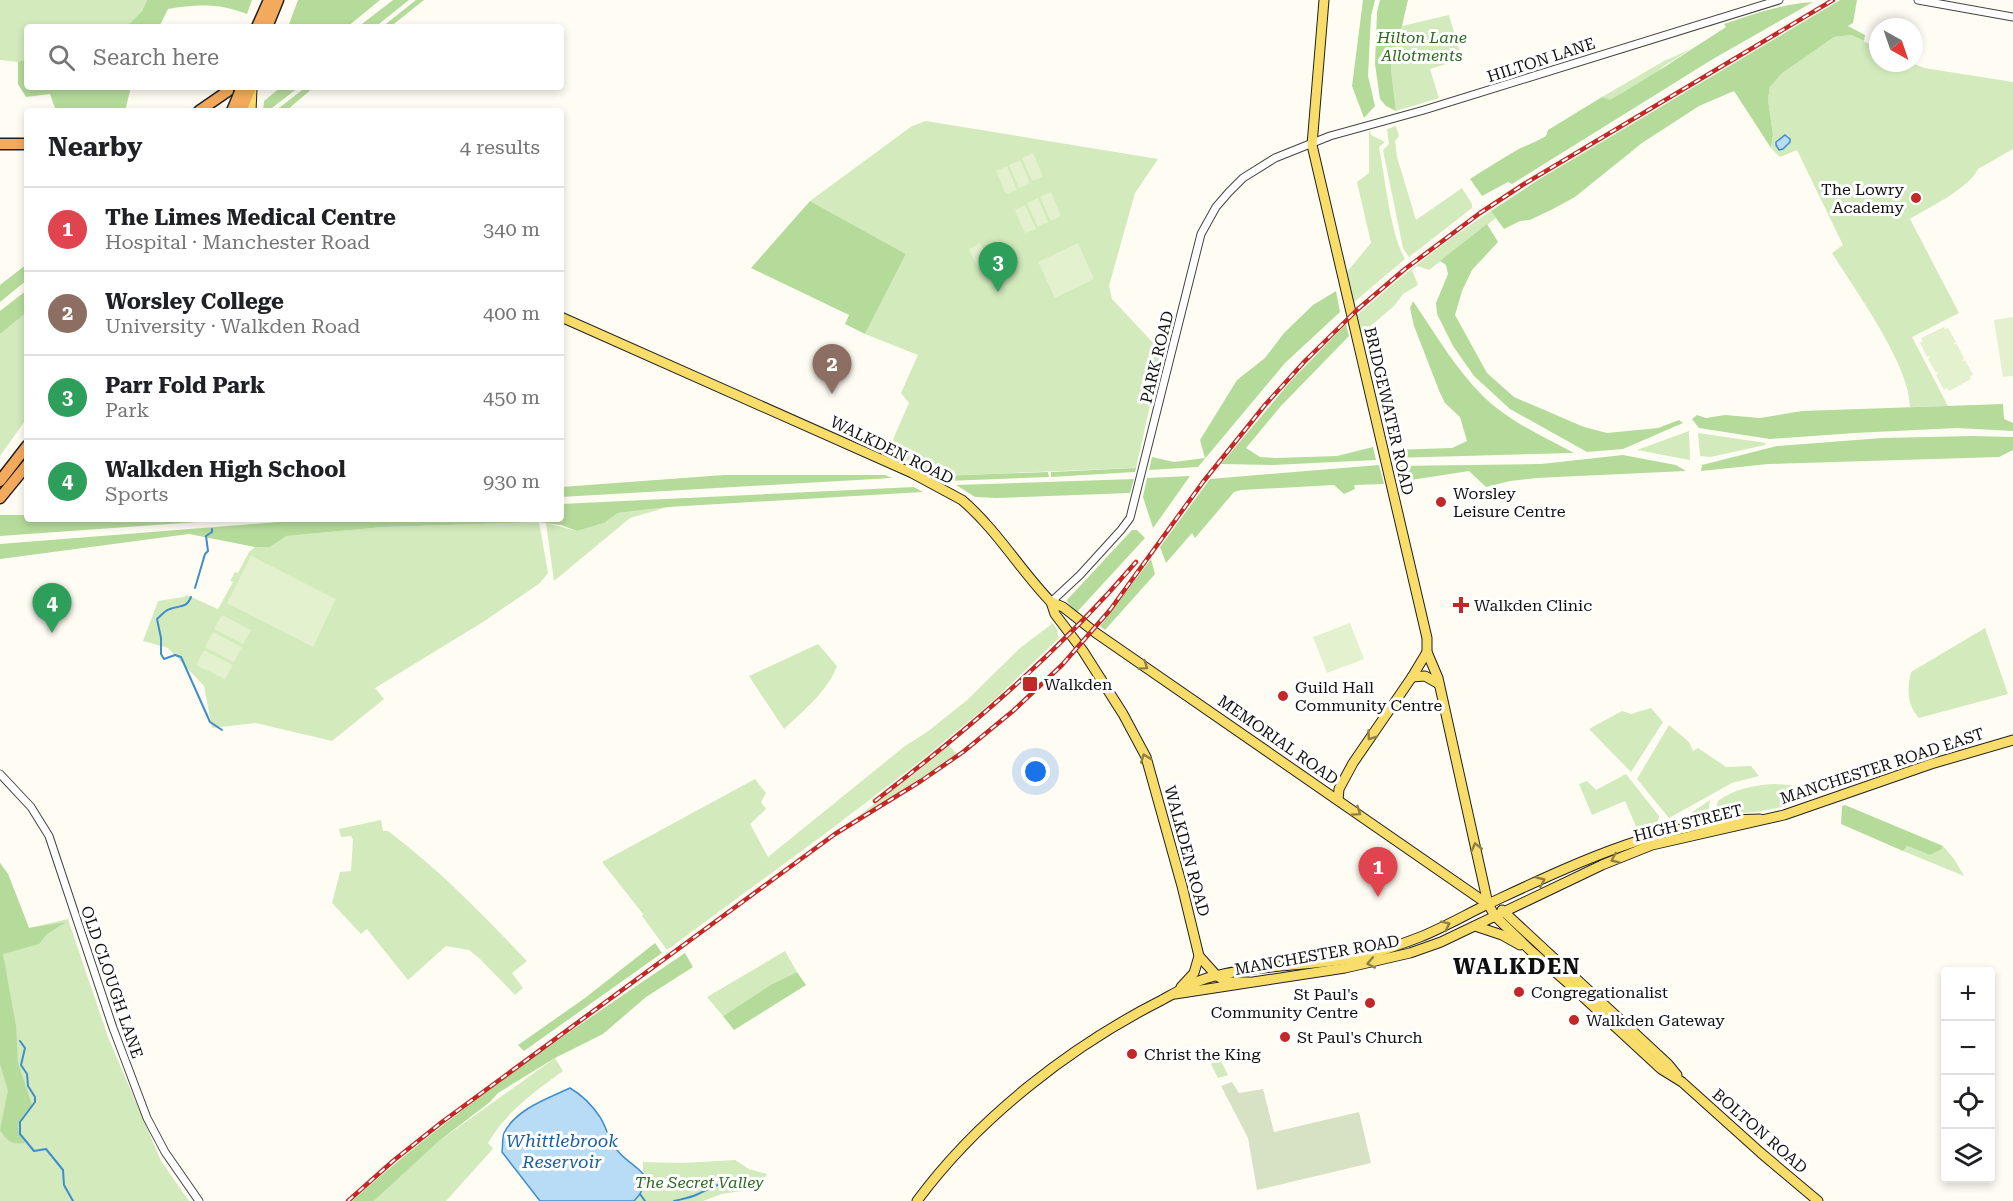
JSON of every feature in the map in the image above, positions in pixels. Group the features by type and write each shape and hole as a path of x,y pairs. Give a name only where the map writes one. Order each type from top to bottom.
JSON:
{"highway":[{"path":"258,24 269,0"},
{"path":"268,24 278,0"},
{"path":"275,24 285,0"},
{"path":"203,108 228,90"},
{"path":"220,108 229,90"},
{"path":"233,108 241,90"},
{"path":"242,108 251,90"},
{"path":"0,144 24,144"},
{"path":"0,480 24,450"},
{"path":"0,498 24,469"}],"main road":[{"name":"BRIDGEWATER ROAD","path":"1324,0 1312,144 1427,638 1427,652 1439,684 1488,904"},
{"path":"251,108 252,90"},
{"name":"WALKDEN ROAD","path":"564,318 912,473 962,500 988,526 1051,602 1055,614 1110,693 1146,757 1199,956 1216,975"},
{"name":"MEMORIAL ROAD","path":"1051,602 1063,607 1336,795 1488,904"},
{"path":"1071,636 1084,623"},
{"path":"1336,795 1353,763 1427,652"},
{"path":"1412,677 1425,676 1439,684"},
{"name":"MANCHESTER ROAD EAST","path":"1760,819 1784,815 1932,764 2013,741"},
{"name":"HIGH STREET","path":"1488,904 1637,841 1676,830 1734,819 1760,819"},
{"name":"HIGH STREET","path":"1495,916 1632,852 1760,819"},
{"name":"BOLTON ROAD","path":"1488,904 1505,911 1668,1064 1682,1082 1818,1201"},
{"name":"BOLTON ROAD","path":"1488,904 1495,916 1531,951 1568,982 1661,1069 1682,1082"},
{"name":"MANCHESTER ROAD","path":"917,1201 958,1151 1015,1099 1080,1049 1184,988 1216,975 1347,959 1374,952 1425,935 1488,904"},
{"name":"MANCHESTER ROAD","path":"1173,994 1392,959 1428,948 1495,916"},
{"path":"1475,926 1502,935 1531,951"},
{"path":"1173,994 1193,974 1199,956"},
{"path":"1216,975 1229,982 1249,982"}],"street":[{"name":"HILTON LANE","path":"1312,144 1330,136 1424,110 1779,0"},
{"path":"1918,0 2013,17"},
{"name":"PARK ROAD","path":"1051,602 1080,575 1126,524 1132,512 1202,234 1209,219 1229,192 1243,178 1275,158 1312,144"},
{"name":"OLD CLOUGH LANE","path":"0,774 31,807 49,836 116,1037 147,1118 165,1152 199,1201"}],"green space":[{"path":"0,0 147,0 142,11 129,24 24,24 24,60 18,62 0,60"},
{"path":"147,0 252,0 247,14 218,6 188,6 168,9 160,24 129,24 142,11"},
{"path":"298,0 380,0 351,24 289,24"},
{"path":"393,0 409,0 379,24 362,24"},
{"path":"416,0 424,0 394,24 386,24"},
{"path":"1363,0 1375,0 1371,16 1368,76 1375,106 1364,118 1352,86"},
{"path":"1380,0 1408,0 1392,56 1391,69 1396,111 1386,106 1380,99 1375,64 1377,12"},
{"path":"1840,0 1857,0 1853,23 1848,26 1865,35 1864,41 1851,35 1834,37 1782,73 1770,87 1768,99 1773,135 1771,148 1734,91 1699,106 1642,143 1575,197 1553,209 1504,229 1491,211 1538,180"},
{"path":"1813,2 1713,59 1512,184 1508,182 1482,196 1470,179 1516,151 1538,141 1546,136 1548,130 1602,97 1610,100 1639,83 1726,27 1724,24 1779,7"},
{"name":"Hilton Lane Allotments","path":"1449,15 1462,59 1430,69 1439,98 1396,111 1391,69 1392,56 1402,26"},
{"name":"The Lowry Academy","path":"1851,35 1869,44 1869,72 1923,72 1923,68 2013,82 2013,149 1978,169 1973,177 1957,191 1910,219 1959,313 1912,337 1948,406 1910,407 1908,390 1901,370 1880,328 1832,253 1843,245 1797,150 1780,157 1771,148 1773,135 1768,99 1770,87 1782,72 1834,37"},
{"path":"1691,49 1610,101 1602,97 1664,61"},
{"path":"24,60 24,90 130,90 126,108 55,108 50,94 26,97 18,84 18,62"},
{"path":"277,90 295,90 272,108 263,108 264,101"},
{"path":"302,90 310,90 290,108 279,108"},
{"path":"926,121 1158,159 1135,193 1109,286 1112,299 1157,347 1161,357 1136,468 938,476 891,453 894,437 909,403 901,393 918,355 865,334 906,254 810,201 912,126"},
{"path":"1396,126 1399,136 1395,141 1397,157 1416,220 1462,188 1472,204 1472,208 1409,257 1403,248 1383,150 1389,144 1387,129"},
{"path":"1369,130 1371,135 1385,142 1379,147 1386,189 1395,235 1405,259 1354,302 1346,273 1371,243 1357,182 1369,173"},
{"path":"1033,153 1043,177 1032,181 1022,158"},
{"path":"1020,160 1030,183 1019,188 1009,165"},
{"path":"1007,166 1017,190 1006,194 996,171"},
{"path":"1051,192 1061,216 1051,221 1040,197"},
{"path":"1038,198 1048,222 1038,227 1027,203"},
{"path":"810,201 906,254 865,334 845,324 849,315 751,268"},
{"path":"1025,205 1036,229 1025,233 1015,210"},
{"path":"1491,211 1496,218 1429,270 1417,266 1412,270 1418,285 1403,294 1394,306 1361,334 1356,316 1422,261"},
{"path":"1487,224 1498,242 1472,270 1462,291 1455,315 1487,373 1514,397 1584,427 1607,433 1658,428 1679,420 1683,423 1623,449 1587,452 1510,409 1474,376 1453,346 1437,314 1436,303 1448,274 1446,265 1440,261"},
{"path":"980,243 990,262 978,268 969,249"},
{"path":"1078,243 1094,279 1055,298 1038,262"},
{"path":"24,266 24,282 0,302 0,285"},
{"path":"1336,291 1340,312 1285,363 1198,467 1149,470 1152,457 1174,462 1205,458 1200,440 1237,380 1265,358 1284,333 1313,305"},
{"path":"24,292 24,314 0,334 0,311"},
{"path":"1413,301 1455,363 1484,397 1516,421 1574,453 1392,458 1390,450 1452,448 1467,441 1460,417 1445,403 1440,393 1414,326 1410,308"},
{"path":"24,314 24,422 0,456 0,334"},
{"path":"2013,317 2013,376 2003,377 1994,320"},
{"path":"1346,324 1349,336 1281,406 1246,448 1260,457 1275,458 1337,456 1373,447 1376,460 1272,465 1221,464 1290,382"},
{"path":"1944,327 1948,328 1956,342 1953,344 1957,344 1964,358 1962,362 1965,360 1973,375 1970,376 1971,379 1949,391 1947,388 1944,390 1936,375 1939,372 1936,373 1928,359 1930,356 1927,357 1920,343 1923,341 1921,338"},
{"path":"2003,404 2004,419 2013,423 2013,431 1957,428 1770,439 1699,428 1692,419 1697,415 1706,418 1725,415 1760,418 1802,411"},
{"path":"1689,431 1690,460 1637,450"},
{"path":"1698,433 1766,443 1710,457 1700,456"},
{"path":"2013,437 2013,450 1999,457 1768,464 1701,471 1702,465 1777,446 1882,438"},
{"path":"1623,455 1676,465 1686,471 1536,478 1486,487 1469,471 1398,482 1394,466 1541,464"},
{"path":"1379,465 1384,484 1354,485 1355,489 1344,494 1334,485 1234,492 1195,538 1192,533 1166,563 1160,547 1210,479"},
{"path":"1136,468 1135,472 1051,477 1051,472"},
{"path":"1048,472 1049,477 946,481 938,476"},
{"path":"724,475 885,475 892,478 564,497 564,487"},
{"path":"1190,476 1153,528 1143,497 1147,478"},
{"path":"1134,479 1130,493 997,498 975,497 956,485"},
{"path":"914,487 923,492 668,507 618,513 604,523 577,531 561,525 539,522 564,522 564,504"},
{"path":"668,507 630,518 554,581 546,523 577,531 604,523 618,513"},
{"path":"0,515 24,515 24,522 198,522 0,536"},
{"path":"278,522 539,522 383,527 286,536 270,547 255,547 189,534 0,559 0,544"},
{"path":"539,522 548,573 540,583 483,622 375,688 384,699 332,741 256,723 212,728 204,686 168,648 143,641 158,601 187,595 218,609 233,582 230,581 235,572 238,573 249,552 255,547 270,547 285,536 383,527"},
{"path":"1132,530 1137,530 1145,538 1077,612 1067,600"},
{"path":"251,556 336,599 313,647 227,603"},
{"path":"1151,559 1155,574 1105,630 1100,626"},
{"path":"222,615 251,630 243,644 214,629"},
{"path":"1053,623 1059,638 992,702 923,759 667,950 642,916 643,914 602,862 755,779 766,793 761,802 766,809 750,824 768,857 905,746 966,701 1020,648"},
{"path":"1350,623 1364,659 1327,673 1313,637"},
{"path":"1985,628 2008,694 1919,718 1912,708 1909,696 1911,672"},
{"path":"213,632 242,647 234,662 205,647"},
{"path":"818,644 837,666 821,692 784,729 749,676"},
{"path":"204,650 233,665 225,679 196,665"},
{"path":"1651,708 1663,722 1631,772 1589,729 1622,711 1631,714"},
{"path":"1669,725 1689,742 1693,751 1698,748 1726,767 1751,766 1759,776 1732,783 1669,818 1637,779"},
{"path":"949,745 957,754 846,825 917,772"},
{"path":"1626,774 1659,816 1655,825 1639,833 1625,801 1592,815 1579,784 1587,781 1596,790"},
{"path":"1774,784 1789,785 1820,795 1782,807 1754,812 1727,812 1716,809 1718,801 1731,793"},
{"path":"1710,800 1708,814 1704,818 1678,822"},
{"path":"1845,805 1943,846 1942,849 1930,855 1907,846 1903,851 1841,824 1842,806"},
{"path":"381,820 383,831 388,831 443,877 527,961 512,973 523,988 515,995 469,950 446,946 408,980 367,929 361,934 332,903 340,872 351,871 353,840 351,836 341,837 339,829"},
{"path":"1907,846 1930,855 1942,849 1943,846 1964,876 1903,851"},
{"path":"0,863 8,874 29,928 68,919 108,1037 161,1161 189,1201 0,1201"},
{"path":"0,863 8,874 29,928 66,922 47,934 39,944 3,954 16,1026 18,1063 32,1105 24,1114 18,1127 25,1143 10,1141 0,1130 8,1091 0,1064"},
{"path":"655,943 662,953 524,1051 518,1045 585,998"},
{"path":"785,951 797,972 772,984 723,1016 707,997"},
{"path":"685,953 693,967 646,997 603,1034 555,1058 498,1093 490,1102 439,1141 374,1201 352,1201 431,1134 473,1102"},
{"path":"797,972 806,985 734,1030 723,1016 772,984"},
{"path":"555,1058 563,1071 531,1095 503,1122 488,1143 493,1148 491,1151 446,1201 374,1201 439,1141"},
{"path":"1220,1059 1228,1075 1218,1078 1211,1064"},
{"path":"1232,1082 1239,1093 1263,1089 1274,1132 1359,1112 1371,1163 1257,1190 1248,1138 1221,1086"},
{"name":"The Secret Valley","path":"735,1160 749,1169 767,1174 763,1180 748,1190 722,1194 703,1201 634,1201 647,1179 643,1172 643,1162 682,1163"}],"water":[{"path":"1785,135 1790,142 1779,150 1776,142"},
{"name":"Whittlebrook Reservoir","path":"570,1088 594,1108 614,1146 647,1179 634,1201 540,1201 502,1152 504,1133 516,1117"}],"waterway":[{"path":"195,588 205,554 208,551 206,536 212,532 212,529"},
{"path":"191,597 185,605 168,610 157,619 161,638 161,654 164,659 175,655 181,657 210,722 222,730"},
{"path":"20,1041 25,1048 21,1065 27,1074 28,1086 35,1097 35,1102 20,1122 20,1134 34,1151 46,1149 63,1170 64,1185 73,1201"},
{"path":"674,1201 734,1179 757,1181"},
{"path":"640,1194 645,1201"}],"railway":[{"path":"348,1201 442,1122 835,834 963,752 1013,711 1062,665 1110,610 1203,482 1265,405 1305,361 1358,309 1405,269 1480,213 1524,184 1833,0"},
{"path":"875,801 945,746 1012,688 1076,627 1136,562"}],"place":[{"name":"The Lowry Academy","path":"1916,198"},
{"name":"Parr Fold Park","path":"998,292"},
{"name":"Worsley College","path":"832,394"},
{"name":"Worsley Leisure Centre","path":"1441,502"},
{"name":"Walkden Clinic","path":"1461,605"},
{"name":"Walkden High School","path":"52,633"},
{"name":"Walkden","path":"1030,684"},
{"name":"Guild Hall Community Centre","path":"1283,696"},
{"name":"The Limes Medical Centre","path":"1378,897"},
{"name":"Congregationalist","path":"1519,992"},
{"name":"St Paul's Community Centre","path":"1370,1003"},
{"name":"Walkden Gateway","path":"1574,1020"},
{"name":"St Paul's Church","path":"1285,1037"},
{"name":"Christ the King","path":"1132,1054"}],"district":[{"name":"WALKDEN","path":"1517,966"}]}
